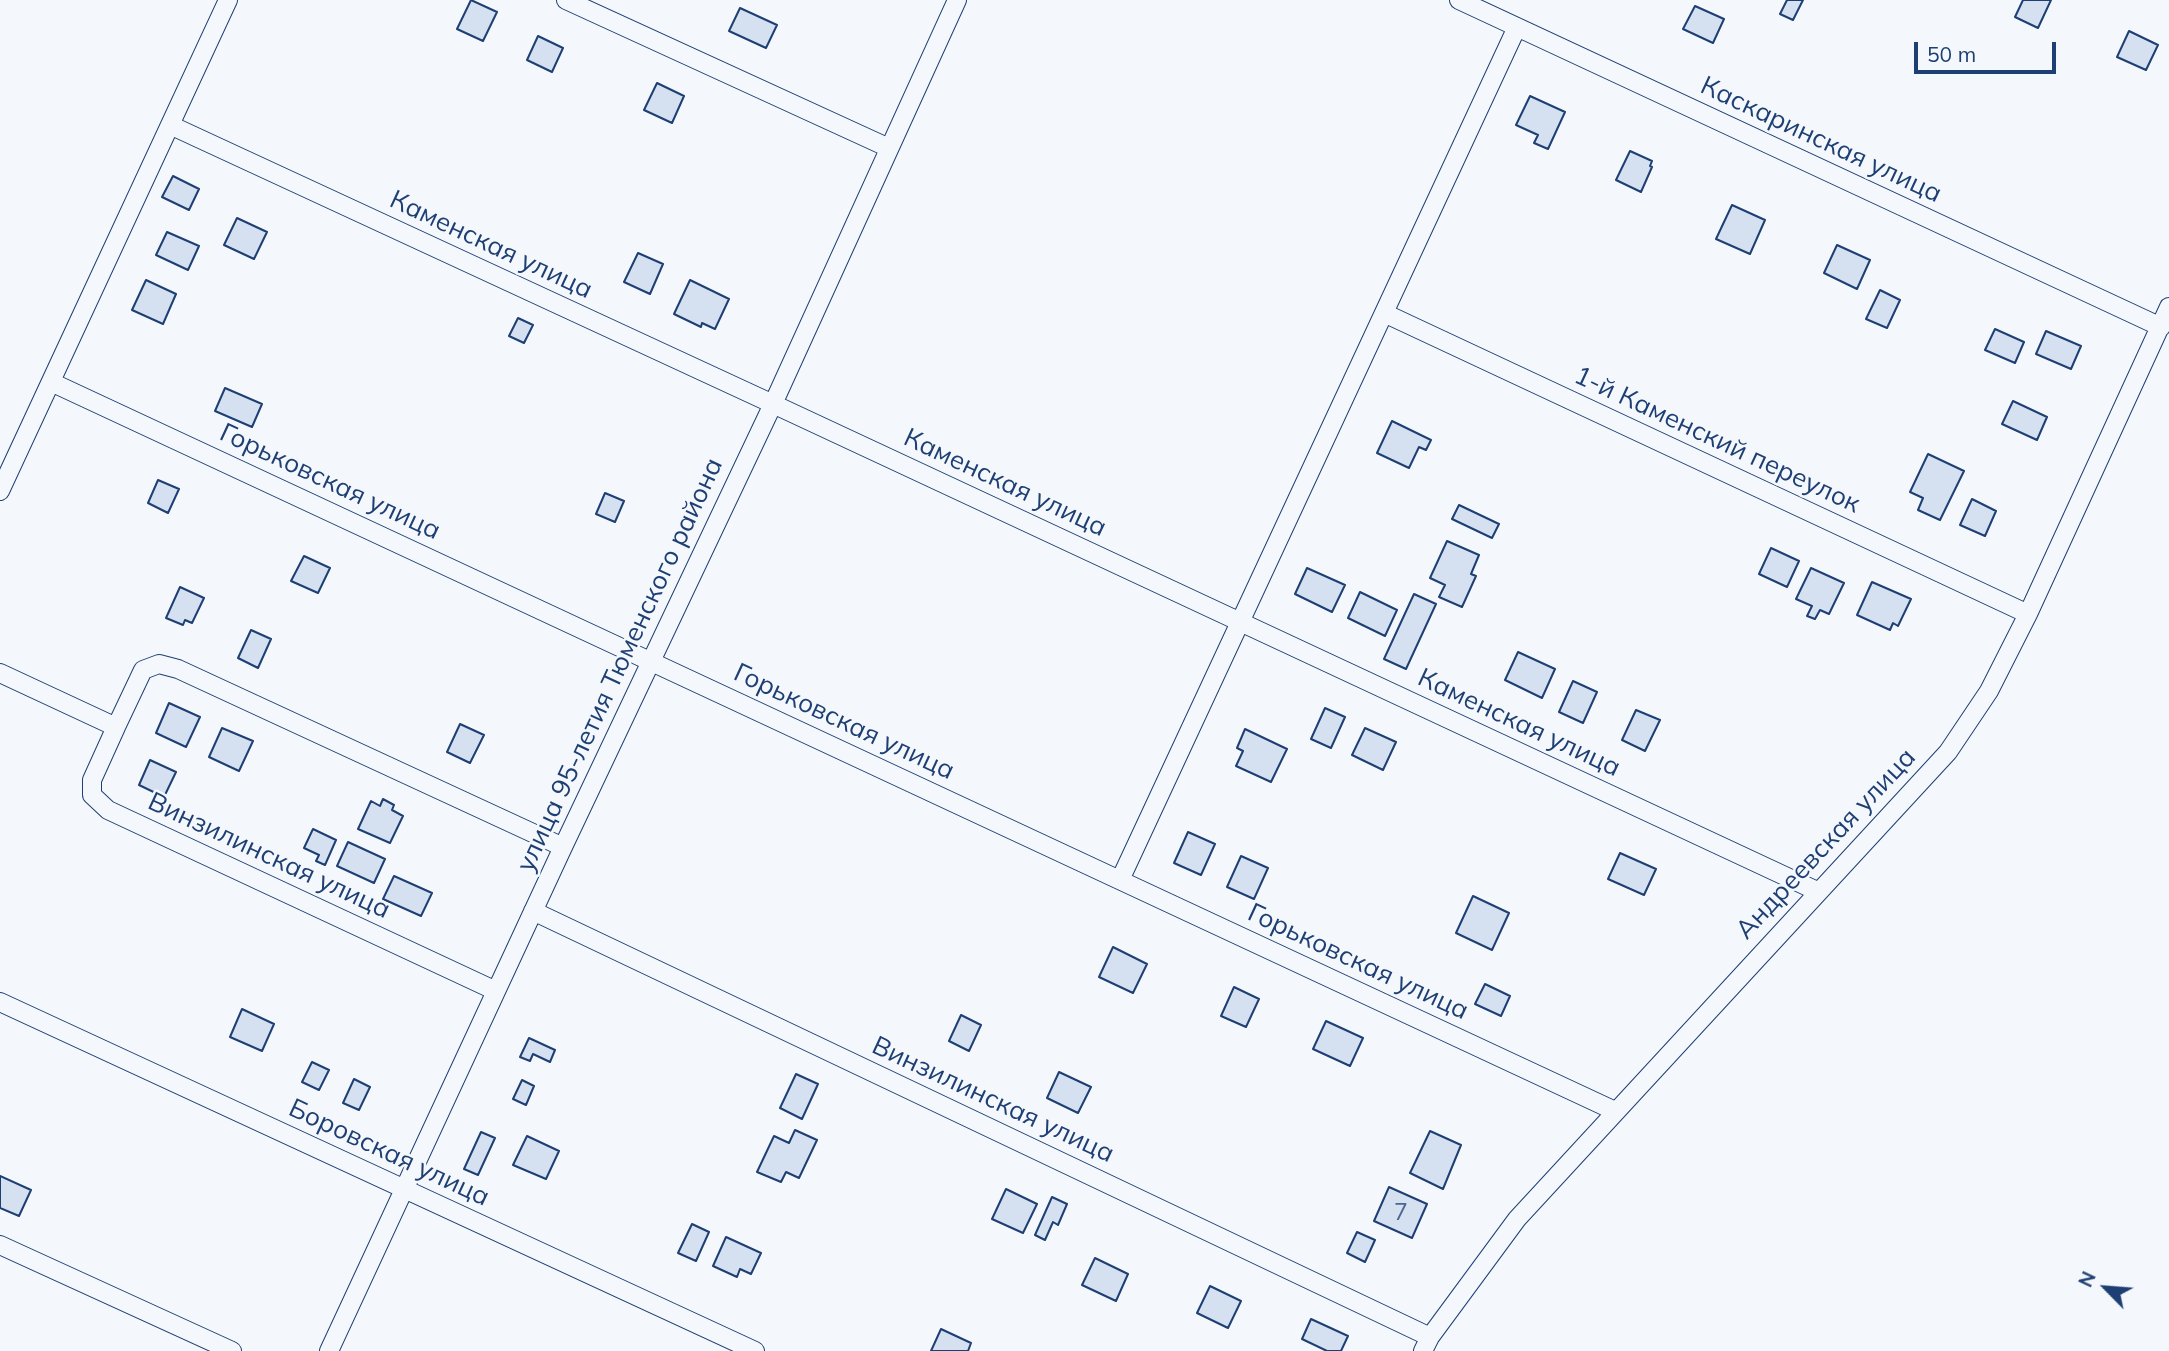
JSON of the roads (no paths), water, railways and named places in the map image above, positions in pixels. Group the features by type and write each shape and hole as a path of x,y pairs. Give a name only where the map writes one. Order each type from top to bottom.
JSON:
{"street":[{"path":"0,491 228,0"},
{"path":"566,0 889,148"},
{"name":"улица 95-летия Тюменского района","path":"329,1351 773,404 953,1"},
{"name":"Каскаринская улица","path":"1467,2 2161,327"},
{"path":"1120,880 1517,27"},
{"name":"Каменская улица","path":"170,125 1817,891"},
{"name":"Андреевская улица","path":"1427,1344 1517,1219 1948,752 1989,691 2028,614 2169,307"},
{"name":"1-й Каменский переулок","path":"1384,313 2028,614"},
{"name":"Горьковская улица","path":"51,382 1615,1111"},
{"name":"Винзилинская улица","path":"496,991 107,810 92,795 92,780 116,727 143,670 159,664 178,669 563,847"},
{"path":"0,673 116,727"},
{"name":"Винзилинская улица","path":"533,911 1427,1344"},
{"name":"Боровская улица","path":"0,1002 755,1351"},
{"path":"0,1245 232,1351"}]}
